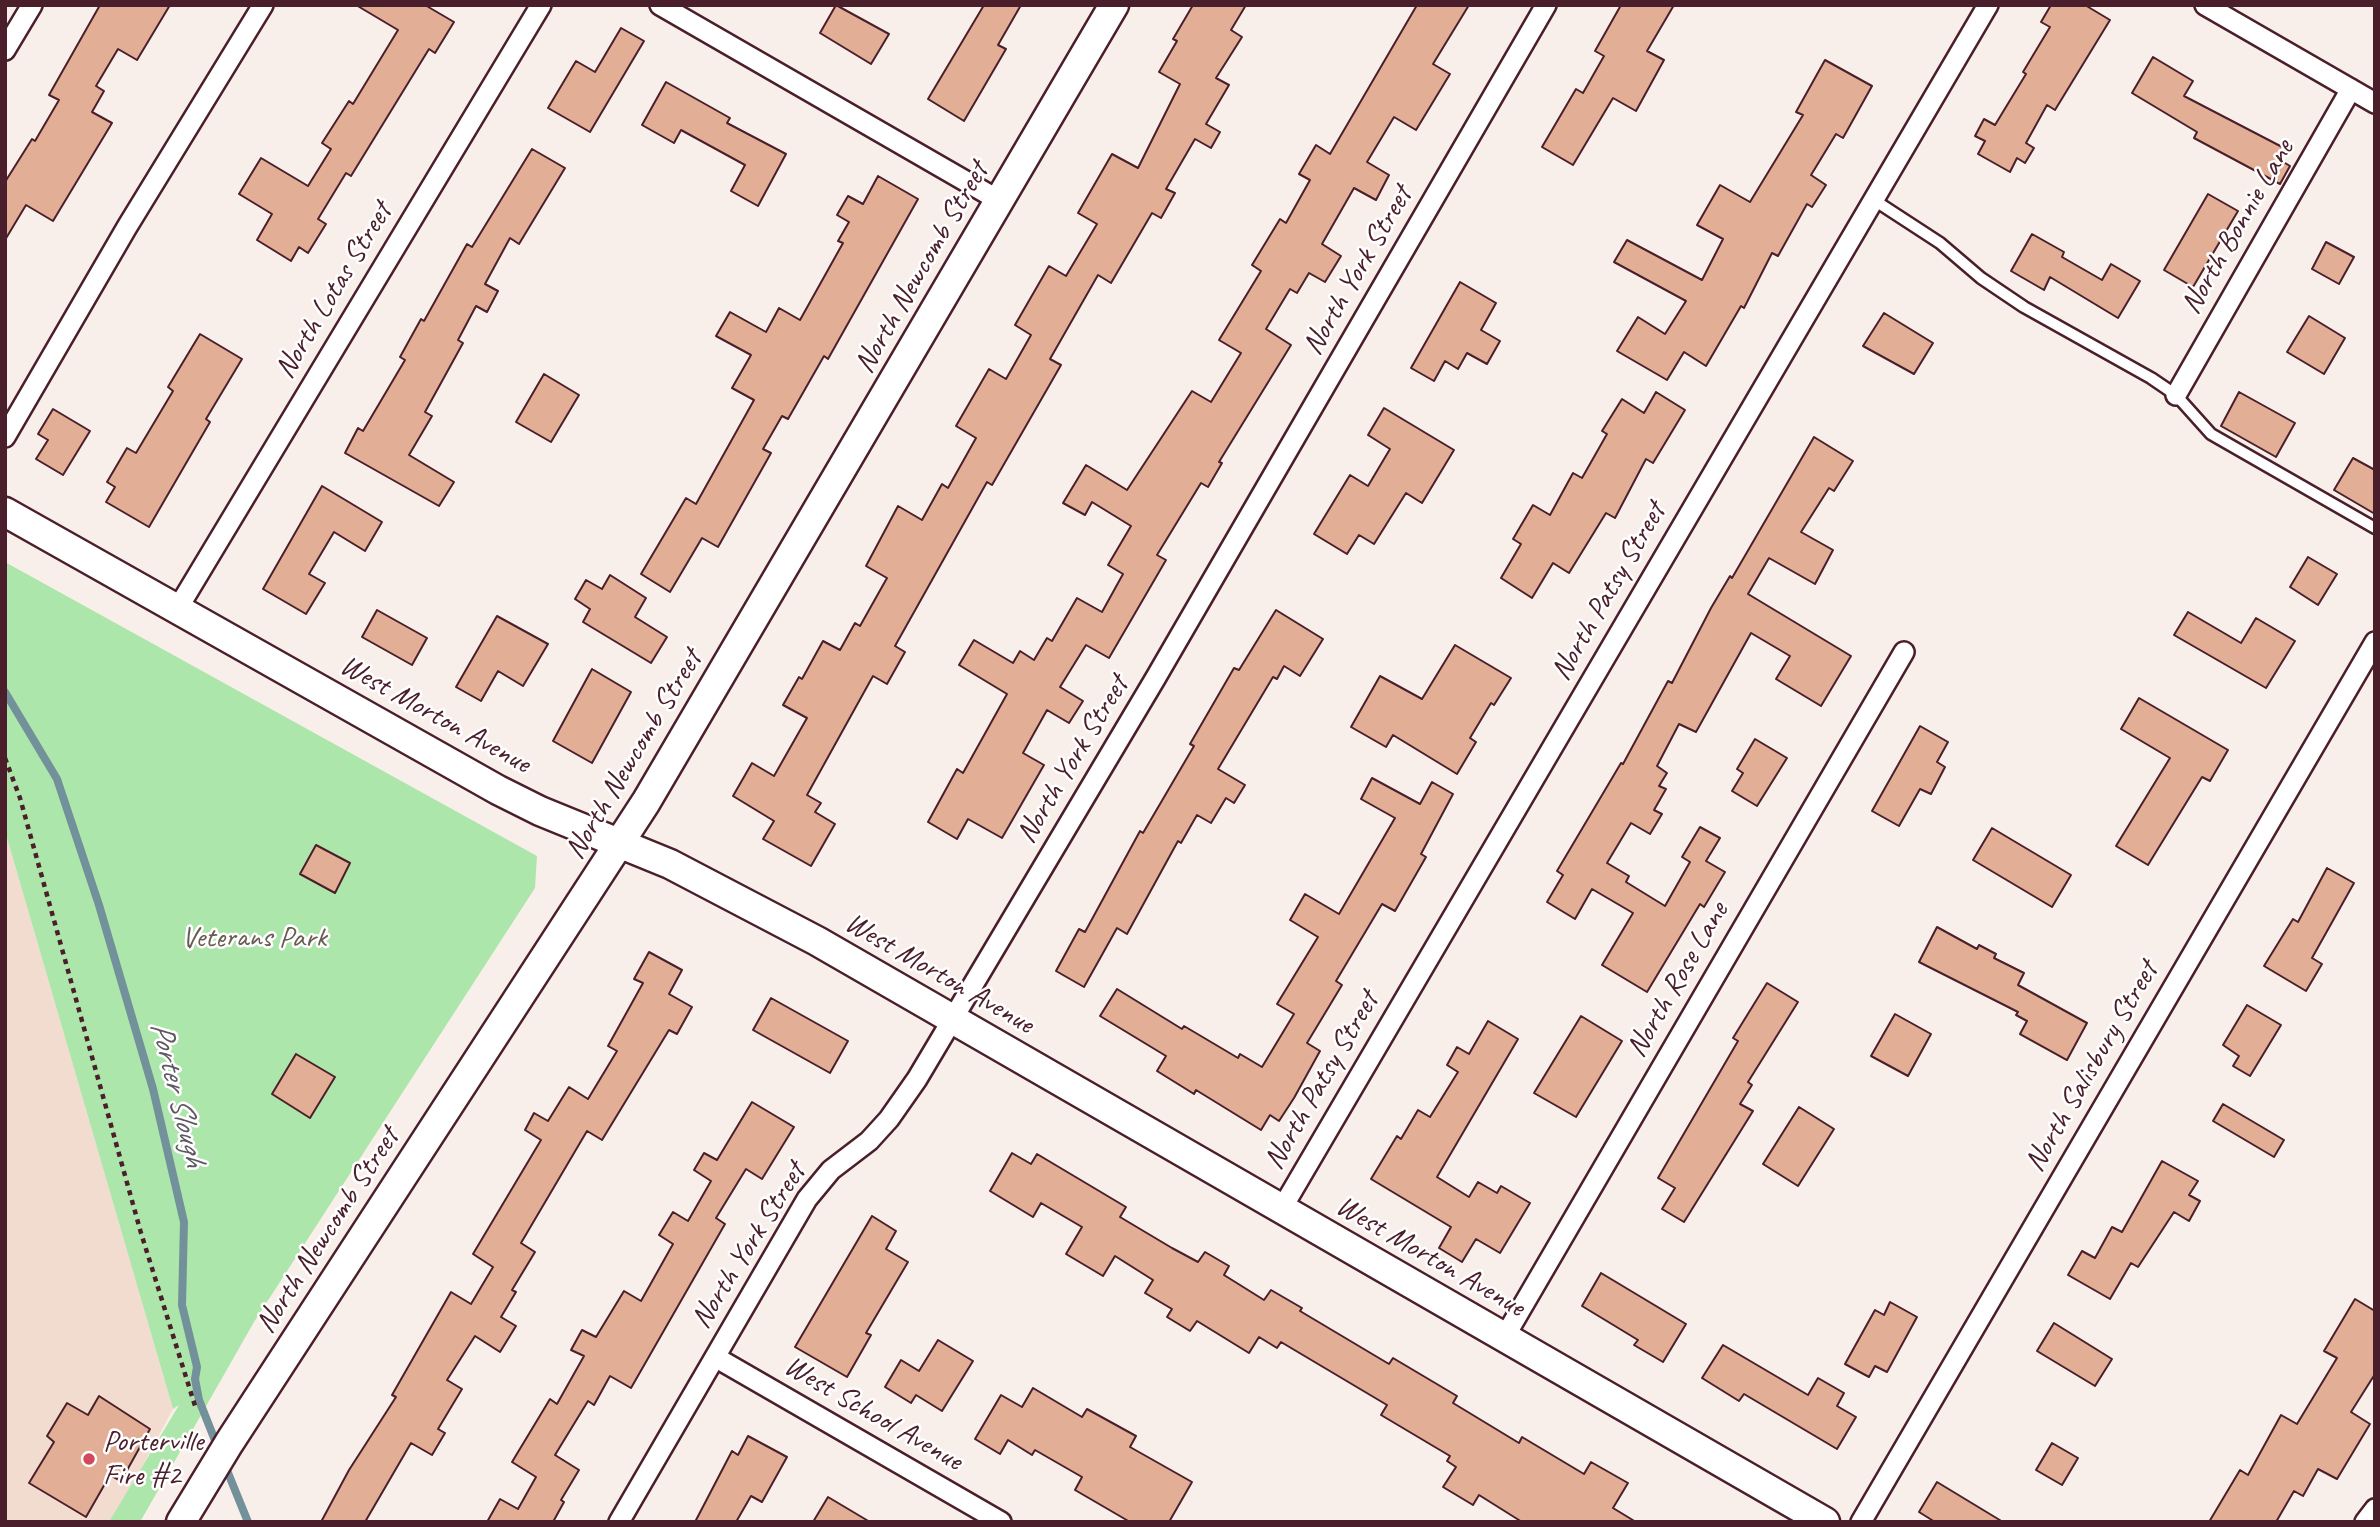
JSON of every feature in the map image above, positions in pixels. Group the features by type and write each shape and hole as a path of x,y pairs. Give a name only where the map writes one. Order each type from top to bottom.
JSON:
{"main road":[{"name":"North Newcomb Street","path":"181,1522 229,1443 621,842 772,593 1114,5"},
{"name":"West Morton Avenue","path":"5,512 498,790 540,811 621,842 736,898 1825,1522"}],"street":[{"path":"5,50 32,5"},
{"path":"5,437 127,227 263,5"},
{"name":"North Lotas Street","path":"178,608 541,5"},
{"path":"660,5 1000,201"},
{"name":"North York Street","path":"619,1522 807,1199 831,1170 869,1141 889,1119 953,1020 1162,667 1546,5"},
{"name":"North Patsy Street","path":"1281,1210 1988,5"},
{"path":"2205,5 2375,103"},
{"name":"North Bonnie Lane","path":"2176,395 2351,89"},
{"name":"North Salisbury Street","path":"1861,1522 2375,642"},
{"name":"North Rose Lane","path":"1504,1338 1904,652"},
{"name":"West School Avenue","path":"715,1357 1001,1522"},
{"path":"2365,1522 2375,1509"}],"lane":[{"path":"1874,200 1940,243 1982,278 2024,307 2151,377 2176,395 2211,434 2375,528"}],"path":[{"path":"5,758 20,798 145,1246 196,1409"}],"shaded area":[{"path":"5,831 173,1409 112,1522 5,1522"}],"green space":[{"name":"Veterans Park","path":"5,562 537,856 535,888 254,1322 140,1522 109,1522 179,1405 173,1409 5,831"}],"building":[{"path":"100,5 170,5 137,60 118,49 96,86 104,91 92,112 112,123 53,221 26,205 5,240 5,182 32,139 35,141 59,100 49,95"},
{"path":"356,5 425,5 454,22 435,53 429,49 351,176 346,173 318,219 326,224 308,253 299,247 291,261 257,240 272,214 239,194 261,158 308,186 331,149 322,143 349,101 353,104 398,30"},
{"path":"836,5 889,34 871,64 820,33"},
{"path":"984,5 1021,5 998,45 1006,49 964,121 928,99"},
{"path":"1193,5 1246,5 1231,30 1242,37 1216,78 1229,85 1206,124 1220,132 1211,148 1195,139 1166,189 1175,193 1161,218 1152,213 1111,283 1098,275 1050,359 1061,365 992,485 987,482 895,646 905,652 887,684 873,676 807,795 821,803 815,812 835,824 811,866 763,839 774,821 733,796 752,763 774,776 807,718 783,705 799,677 802,679 823,641 840,650 855,623 860,626 887,578 866,566 898,506 922,520 942,484 948,488 976,438 956,426 989,369 1006,379 1031,335 1015,325 1049,266 1066,276 1097,224 1078,213 1112,154 1138,168 1180,84 1159,72 1177,41 1173,39"},
{"path":"1417,5 1469,5 1433,64 1450,74 1416,130 1394,117 1367,162 1389,175 1376,200 1354,188 1322,244 1341,256 1325,282 1309,273 1297,293 1290,289 1266,329 1291,345 1219,462 1222,463 1208,487 1201,483 1157,555 1166,560 1109,658 1086,645 1060,687 1083,701 1069,723 1047,710 1023,753 1044,765 1002,838 968,819 957,839 928,822 957,769 963,773 1007,694 959,665 974,640 1013,663 1020,651 1034,660 1047,638 1052,641 1077,598 1102,612 1123,574 1108,565 1131,526 1092,502 1085,515 1063,503 1086,465 1127,490 1192,391 1211,402 1241,353 1219,340 1261,271 1252,265 1280,219 1286,223 1310,180 1299,174 1316,145 1330,154"},
{"path":"1621,5 1674,5 1647,51 1664,60 1636,111 1613,98 1573,165 1542,147 1576,89 1583,93 1604,56 1595,51"},
{"path":"2051,5 2085,5 2110,20 2055,110 2047,105 2026,143 2034,148 2025,163 2017,158 2010,172 1978,154 1985,141 1975,136 1984,119 1995,125 2026,74 2023,72 2050,27 2041,22"},
{"path":"621,28 644,41 590,132 548,108 576,61 595,72"},
{"path":"2153,57 2193,81 2184,96 2286,149 2280,160 2290,166 2280,184 2194,138 2197,132 2132,93"},
{"path":"1825,60 1872,86 1843,138 1836,134 1811,175 1826,185 1812,207 1807,204 1778,256 1772,253 1744,308 1741,306 1706,366 1684,352 1667,380 1617,351 1638,317 1665,334 1686,301 1614,262 1627,240 1702,280 1723,239 1697,225 1720,185 1750,202 1803,115 1796,112"},
{"path":"666,82 730,118 727,123 786,154 758,206 731,191 745,165 681,130 674,143 642,125"},
{"path":"532,149 565,168 519,244 510,238 485,284 498,291 487,312 476,306 458,340 463,343 425,412 432,416 409,455 454,482 439,506 345,453 358,428 363,431 405,360 400,357 421,319 424,321 467,244 472,247"},
{"path":"878,176 918,199 828,359 824,356 788,419 782,416 763,449 771,453 718,547 702,538 670,592 641,574 686,498 696,504 754,400 732,388 751,355 716,336 730,312 766,332 779,308 800,320 843,243 838,241 849,222 837,215 848,196 863,204"},
{"path":"2208,194 2238,211 2193,287 2164,270"},
{"path":"2032,234 2064,252 2062,257 2102,280 2111,264 2140,281 2118,318 2050,277 2044,290 2011,271"},
{"path":"2326,242 2354,257 2339,284 2312,269"},
{"path":"1460,282 1496,303 1481,330 1500,341 1487,364 1467,353 1458,369 1445,361 1434,381 1411,368"},
{"path":"1884,313 1933,343 1914,374 1863,346"},
{"path":"2309,316 2345,338 2324,374 2287,352"},
{"path":"200,334 242,359 206,419 210,422 149,527 106,502 115,487 107,482 127,448 136,453 173,391 168,387"},
{"path":"544,374 579,395 551,442 516,422"},
{"path":"1656,392 1685,410 1653,463 1646,459 1615,518 1606,513 1569,573 1553,563 1532,598 1501,578 1521,544 1513,539 1533,505 1550,515 1573,473 1582,478 1607,434 1602,431 1622,399 1644,413"},
{"path":"2239,392 2295,423 2276,457 2221,426"},
{"path":"1384,408 1454,450 1422,503 1406,493 1374,544 1359,535 1347,554 1314,534 1350,475 1368,486 1390,449 1368,435"},
{"path":"53,409 90,431 63,475 36,459 48,440 38,434"},
{"path":"1814,437 1853,461 1834,491 1829,488 1801,532 1833,550 1815,584 1769,558 1748,594 1851,656 1821,706 1776,679 1790,656 1751,633 1696,732 1679,724 1657,766 1667,773 1659,786 1666,789 1654,810 1662,814 1650,834 1631,823 1607,863 1629,876 1626,882 1665,906 1690,862 1682,857 1700,827 1720,838 1706,861 1725,872 1704,907 1700,904 1647,992 1602,965 1633,913 1592,889 1575,919 1547,902 1563,875 1557,871 1621,763 1623,764 1668,681 1672,683 1711,608 1730,576 1732,578"},
{"path":"2353,458 2375,470 2375,514 2334,490"},
{"path":"322,486 382,522 365,551 334,532 309,574 325,583 306,614 263,589"},
{"path":"2308,557 2337,574 2318,605 2290,587"},
{"path":"610,575 646,598 635,617 667,637 651,663 583,622 590,609 575,599 586,580 602,589"},
{"path":"377,610 427,638 412,665 362,637"},
{"path":"1276,610 1323,639 1300,676 1284,666 1277,679 1273,677 1218,769 1245,785 1234,803 1226,798 1211,823 1197,815 1181,843 1178,841 1127,934 1117,928 1084,987 1056,971 1079,929 1085,932 1140,831 1143,833 1194,746 1190,744 1234,668 1239,670"},
{"path":"2188,612 2241,643 2256,618 2295,641 2266,688 2174,635"},
{"path":"497,616 548,644 523,686 498,671 481,701 456,687"},
{"path":"1455,645 1511,678 1494,705 1491,703 1470,738 1476,742 1457,774 1393,735 1386,747 1351,727 1380,676 1422,699"},
{"path":"592,669 631,692 592,763 553,741"},
{"path":"2139,698 2228,750 2210,781 2202,777 2148,865 2116,846 2170,758 2121,729"},
{"path":"1920,726 1948,742 1937,762 1945,767 1931,794 1920,789 1899,826 1872,811"},
{"path":"1755,739 1787,758 1757,806 1732,791 1743,773 1737,769"},
{"path":"1372,778 1420,804 1432,782 1453,794 1421,854 1426,857 1395,911 1382,904 1336,981 1342,985 1307,1043 1320,1051 1294,1098 1279,1121 1270,1115 1261,1130 1196,1090 1194,1094 1157,1071 1166,1056 1100,1016 1117,989 1182,1029 1184,1026 1238,1058 1240,1054 1262,1067 1294,1014 1277,1004 1318,937 1290,920 1305,894 1339,914 1395,818 1361,799"},
{"path":"1992,828 2071,875 2052,907 1973,860"},
{"path":"316,845 350,863 335,893 300,874"},
{"path":"2327,868 2354,883 2312,958 2322,964 2306,991 2264,966 2293,919 2298,922"},
{"path":"1937,927 1977,949 1979,945 1996,954 1994,958 2024,973 2018,985 2087,1023 2067,1060 2020,1034 2027,1021 2016,1015 2018,1012 1919,962"},
{"path":"649,952 682,970 669,994 692,1007 677,1034 669,1030 602,1140 587,1131 521,1243 535,1252 512,1290 516,1292 501,1317 516,1326 500,1352 475,1336 447,1380 462,1389 438,1429 445,1433 432,1455 411,1443 365,1522 321,1522 349,1470 396,1397 392,1395 451,1292 471,1304 493,1267 473,1254 541,1140 525,1130 534,1113 548,1121 569,1087 588,1099 617,1051 608,1046 643,983 634,979"},
{"path":"1767,983 1798,1002 1748,1082 1752,1085 1740,1104 1753,1111 1684,1222 1662,1209 1675,1188 1658,1178 1738,1041 1733,1038"},
{"path":"771,998 848,1041 830,1073 753,1030"},
{"path":"2247,1005 2281,1025 2250,1076 2233,1066 2239,1056 2223,1045"},
{"path":"1895,1014 1931,1034 1908,1076 1871,1056"},
{"path":"1581,1016 1622,1041 1576,1117 1534,1093"},
{"path":"1488,1021 1518,1039 1437,1177 1469,1197 1478,1182 1497,1193 1501,1186 1530,1203 1500,1253 1476,1239 1462,1262 1439,1248 1451,1227 1371,1179 1397,1136 1401,1139 1418,1110 1430,1117 1458,1072 1447,1065 1457,1047 1469,1054"},
{"path":"296,1054 335,1077 310,1118 272,1094"},
{"path":"752,1102 794,1127 762,1179 746,1169 716,1218 725,1224 631,1388 610,1376 594,1405 588,1401 555,1455 579,1470 561,1500 564,1502 553,1522 487,1522 500,1499 518,1509 536,1477 512,1462 550,1399 557,1404 584,1356 571,1350 582,1330 596,1337 624,1291 641,1301 673,1244 659,1235 673,1212 688,1221 711,1181 694,1170 704,1153 717,1160"},
{"path":"2223,1104 2284,1140 2274,1157 2213,1121"},
{"path":"1799,1107 1834,1129 1798,1186 1763,1164"},
{"path":"1012,1153 1031,1164 1037,1154 1126,1207 1120,1217 1198,1262 1205,1252 1229,1266 1224,1275 1264,1300 1271,1290 1302,1308 1300,1311 1389,1364 1393,1358 1457,1396 1453,1403 1519,1443 1522,1437 1584,1474 1591,1462 1628,1483 1613,1508 1636,1522 1522,1522 1479,1495 1473,1505 1443,1487 1456,1467 1447,1461 1450,1456 1381,1415 1387,1405 1281,1342 1277,1348 1259,1337 1249,1353 1197,1321 1190,1331 1167,1317 1172,1309 1145,1293 1153,1280 1115,1256 1103,1276 1066,1254 1082,1227 1041,1203 1033,1217 990,1191"},
{"path":"2162,1161 2198,1181 2189,1195 2200,1201 2189,1221 2174,1212 2138,1267 2131,1263 2110,1299 2068,1275 2082,1251 2095,1258 2112,1227 2122,1232"},
{"path":"872,1216 896,1231 886,1249 908,1262 866,1333 871,1335 847,1377 795,1347"},
{"path":"1601,1273 1686,1324 1663,1362 1634,1345 1638,1340 1582,1306"},
{"path":"2355,1299 2375,1311 2375,1374 2351,1412 2370,1424 2337,1479 2318,1469 2303,1496 2294,1491 2276,1522 2209,1522 2240,1470 2248,1475 2281,1415 2297,1424 2337,1358 2324,1351"},
{"path":"1890,1302 1917,1317 1887,1372 1875,1366 1869,1377 1845,1364 1875,1310 1884,1315"},
{"path":"2054,1323 2112,1359 2095,1386 2037,1351"},
{"path":"938,1340 973,1361 942,1411 916,1395 911,1403 885,1387 901,1360 919,1371"},
{"path":"1723,1345 1808,1395 1818,1378 1844,1393 1837,1406 1856,1417 1837,1449 1744,1394 1739,1401 1702,1378"},
{"path":"1033,1388 1082,1417 1087,1409 1136,1436 1130,1447 1192,1482 1169,1522 1130,1522 1075,1490 1082,1477 1035,1450 1032,1455 1008,1440 1000,1454 975,1439 1001,1395 1022,1407"},
{"name":"Porterville Fire #2","path":"99,1396 150,1429 121,1481 110,1475 86,1517 29,1483 54,1442 47,1436 67,1403 88,1415"},
{"path":"748,1436 787,1457 762,1502 751,1496 736,1522 695,1522 732,1451 738,1455"},
{"path":"2052,1443 2078,1458 2062,1485 2036,1470"},
{"path":"1937,1482 2003,1522 1935,1522 1919,1512"},
{"path":"828,1497 870,1522 813,1522"}],"waterway":[{"name":"Porter Slough","path":"5,692 57,779 99,905 153,1089 184,1222 182,1305 197,1367 195,1379 199,1400 218,1448"},
{"name":"Porter Slough","path":"224,1463 248,1522"}],"place":[{"name":"Porterville Fire #2","path":"89,1459"}]}
